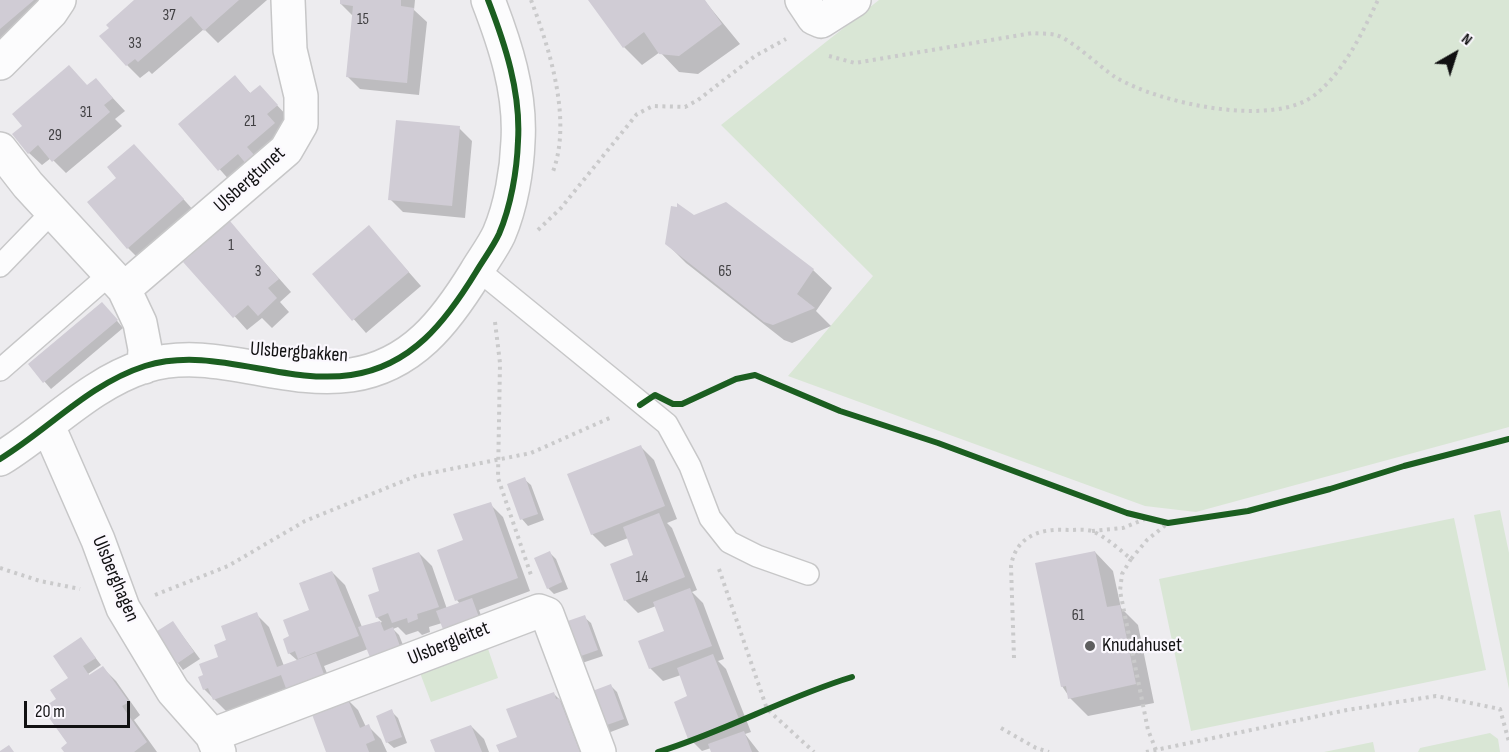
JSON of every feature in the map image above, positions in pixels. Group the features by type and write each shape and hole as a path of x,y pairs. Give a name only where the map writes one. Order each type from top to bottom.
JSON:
{"street":[{"path":"0,63 51,12 58,0"},
{"name":"Ulsbergtunet","path":"117,281 286,150 301,124 301,96 290,50 288,0"},
{"name":"Ulsbergbakken","path":"0,459 48,426 92,391 144,367 203,360 323,375 350,375 376,369 400,358 429,335 450,314 499,234 506,213 519,139 514,81 488,0"},
{"path":"813,24 825,20 854,0"},
{"path":"0,149 28,185 117,281 140,323 145,349 144,367"},
{"name":"Ulsberghagen","path":"48,426 98,540 118,596 173,691 215,743"},
{"path":"544,611 599,752"},
{"name":"Ulsbergleitet","path":"215,743 525,614 544,611"}],"lane":[{"path":"0,266 53,211"},
{"path":"477,269 640,405 667,424 690,466 710,518 729,542 808,574"},
{"path":"0,370 117,281"}],"path":[{"path":"531,0 548,45 558,99 558,159 549,181"},
{"path":"532,233 561,208 637,114 653,106 685,107 698,100 755,56 813,24 855,63 1033,33 1057,35 1117,78 1170,99 1201,106 1269,110 1293,106 1314,96 1335,75 1355,45 1378,0"},
{"path":"493,315 500,363 498,478 544,611"},
{"path":"0,568 75,590 118,596 228,566 305,521 406,480 531,453 571,433 640,405"},
{"path":"1136,516 1177,523"},
{"path":"710,518 714,555 767,709 814,752"},
{"path":"1014,658 1013,557 1026,540 1042,530 1091,531 1123,528 1145,519"},
{"path":"1156,750 1148,730 1120,591 1122,574 1131,559 1147,540 1168,523"},
{"path":"1091,531 1131,559"},
{"path":"1146,752 1347,710 1436,696 1500,709 1509,742"},
{"path":"757,714 778,705"},
{"path":"1002,728 1036,748 1049,752"}],"green space":[{"path":"879,0 1509,0 1509,427 1196,512 1145,506 788,376 873,276 721,125"},
{"path":"1500,510 1509,553 1509,689 1474,515"},
{"path":"1454,518 1486,670 1191,731 1159,579"},
{"path":"485,640 498,678 431,702 417,665"},
{"path":"1490,733 1498,739 1500,752 1418,752 1420,748"},
{"path":"1373,742 1375,752 1324,752"}],"building":[{"path":"0,0 34,0 0,29"},
{"path":"134,0 239,0 204,31 191,16 138,62 135,59 126,66 99,36 109,28 106,25"},
{"path":"340,0 401,0 401,6 414,8 407,83 346,77 353,6 340,4"},
{"path":"588,0 705,0 722,24 679,56 659,54 644,32 623,48"},
{"path":"69,65 87,85 96,78 113,98 104,105 110,112 52,162 38,145 28,154 12,134 22,126 12,114"},
{"path":"235,75 250,93 260,85 278,105 267,114 275,123 247,147 256,157 247,165 238,154 218,171 178,124"},
{"path":"396,120 460,126 452,206 388,200"},
{"path":"134,144 184,199 127,249 87,202 116,178 107,167"},
{"path":"726,202 814,269 797,294 815,308 773,325 764,322 665,244 671,206 677,207 677,203 694,215"},
{"path":"230,221 279,279 268,288 277,298 258,316 248,305 233,318 183,262"},
{"path":"369,225 409,272 352,321 312,274"},
{"path":"102,302 118,320 43,383 28,364"},
{"path":"641,445 665,506 591,535 567,474"},
{"path":"525,477 538,514 520,520 507,484"},
{"path":"491,502 518,578 455,601 437,550 463,540 453,514"},
{"path":"659,513 685,577 624,601 610,564 633,555 623,527"},
{"path":"550,551 562,582 547,589 534,558"},
{"name":"Knudahuset","path":"1095,551 1107,607 1120,605 1136,684 1068,699 1066,686 1061,687 1035,563"},
{"path":"419,552 439,607 417,614 418,619 408,623 407,618 392,623 388,613 376,618 368,595 379,591 372,568"},
{"path":"332,571 359,636 298,659 295,651 288,654 283,639 289,636 283,620 309,610 299,583"},
{"path":"690,588 712,646 649,669 638,641 664,631 653,602"},
{"path":"472,598 480,620 444,632 436,611"},
{"path":"257,612 277,667 316,653 325,677 287,691 281,675 213,700 208,688 203,690 198,677 203,675 199,664 218,657 214,645 226,640 221,626"},
{"path":"585,615 598,650 575,658 562,623"},
{"path":"173,621 194,652 175,665 154,633"},
{"path":"380,621 384,631 393,627 401,649 371,660 358,627"},
{"path":"81,637 96,658 83,666 89,675 103,666 129,702 122,706 147,742 134,752 64,752 61,748 67,743 42,708 56,699 50,690 68,678 53,656"},
{"path":"713,654 739,719 688,739 674,702 687,696 677,668"},
{"path":"611,684 624,719 601,727 587,693"},
{"path":"554,692 556,699 559,698 580,752 499,752 496,745 517,737 506,709"},
{"path":"346,695 360,728 369,724 375,740 366,744 369,752 326,752 310,709"},
{"path":"392,709 402,737 386,743 376,716"},
{"path":"471,725 482,752 435,752 430,740"},
{"path":"744,731 752,752 711,752 708,744"},
{"path":"9,745 14,752 0,752 0,751"}],"cycle path":[{"path":"0,459 87,395 145,366 171,361 196,360 299,375 325,377 351,375 373,370 392,362 425,338 452,308 494,244 507,212 513,188 518,141 517,104 506,51 488,0"},
{"path":"640,405 655,395 673,404 682,404 736,379 755,375 840,411 938,443 1127,513 1168,523 1248,511 1404,466 1509,439"},
{"path":"658,752 707,735 803,694 852,677"}],"place":[{"name":"Knudahuset","path":"1090,646"}]}
